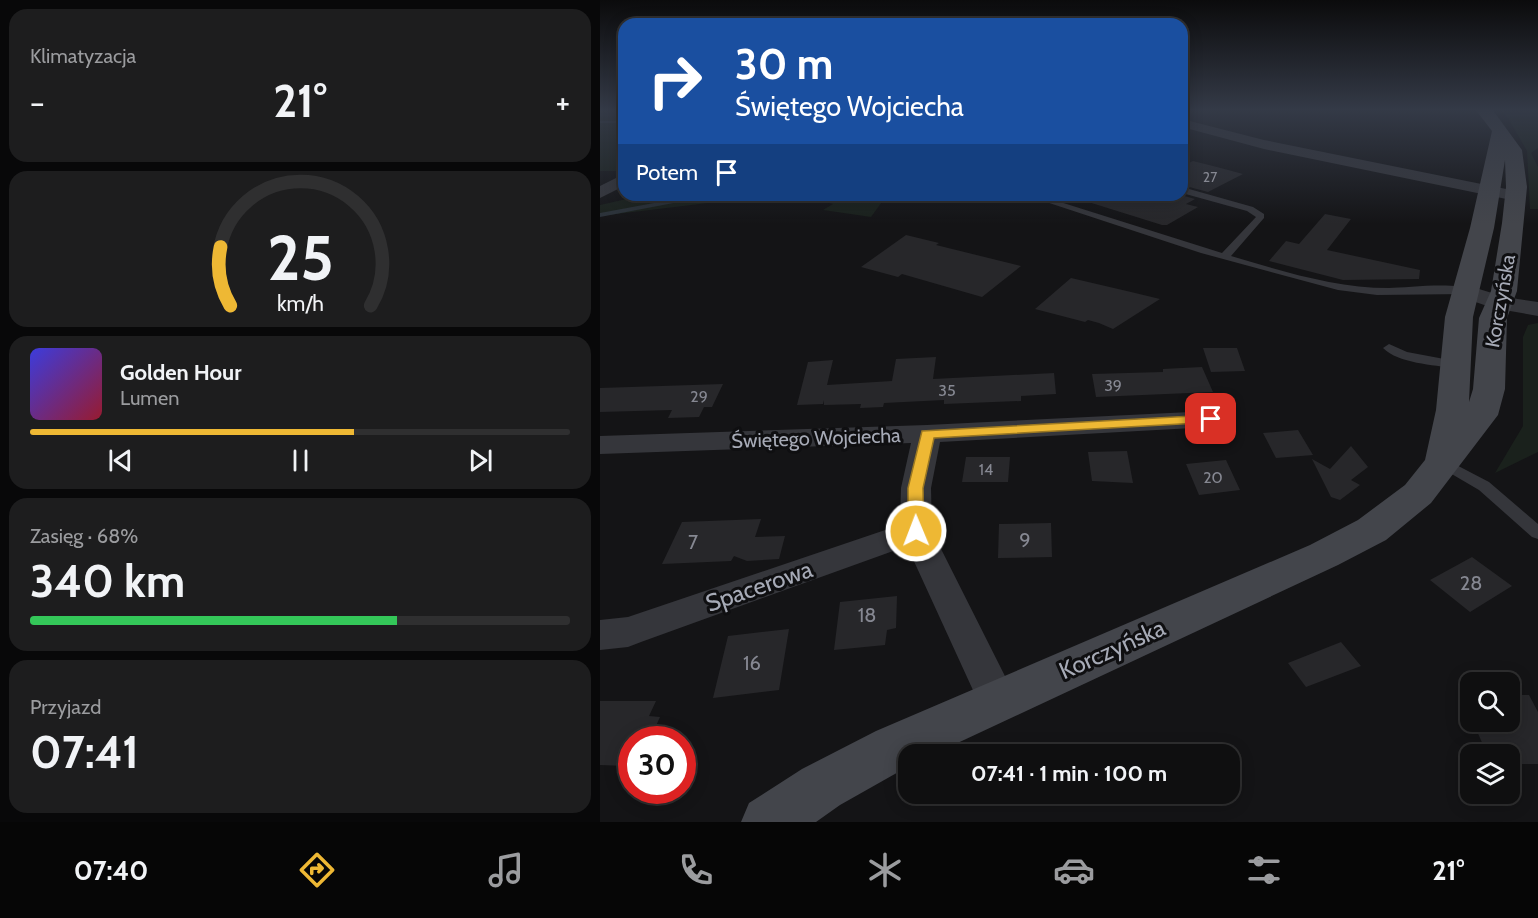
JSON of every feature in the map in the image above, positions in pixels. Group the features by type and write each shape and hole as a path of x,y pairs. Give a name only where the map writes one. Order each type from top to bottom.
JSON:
{"main road":[{"name":"Korczyńska","path":"1443,463 1452,410 1459,316 1490,191 1498,147"},
{"name":"Korczyńska","path":"769,822 848,772 997,700 1286,573 1349,542 1390,518 1406,505 1430,481 1481,415 1489,389 1493,318 1503,297 1516,196 1514,153 1511,147"}],"street":[{"path":"1280,147 1516,196"},
{"path":"600,193 618,182"},
{"path":"1466,291 1503,297 1538,309"},
{"path":"1503,297 1538,296"},
{"name":"Świętego Wojciecha","path":"600,445 927,434 1211,419"},
{"path":"927,434 915,488 916,531 997,700"},
{"name":"Spacerowa","path":"600,635 628,632 916,531"}],"lane":[{"path":"1188,192 1250,209 1261,216 1224,257"},
{"path":"1048,201 1224,257 1350,289 1388,292 1425,289 1466,291"},
{"path":"1389,348 1403,355 1455,365"},
{"path":"1443,463 1484,486 1538,533"}],"shaded area":[{"path":"600,147 618,147 618,171 600,171"},
{"path":"1525,147 1538,147 1531,153 1538,167 1538,209 1530,209"},
{"path":"618,201 725,201 600,216 600,205"},
{"path":"820,201 883,201 871,217 823,210 833,204"},
{"path":"1538,323 1538,452 1495,473 1523,426 1523,337 1528,325"}],"building":[{"path":"1193,161 1243,174 1208,192 1188,187 1188,163"},
{"path":"1188,197 1195,199 1186,204 1198,207 1167,225 1085,201 1188,201"},
{"path":"1325,214 1351,219 1327,250 1420,270 1419,279 1343,280 1269,261 1286,241 1299,244"},
{"path":"906,235 939,243 936,245 1021,266 982,297 902,274 898,277 861,267"},
{"path":"1071,278 1160,299 1113,329 1088,320 1085,322 1035,309"},
{"path":"1203,348 1237,348 1245,371 1211,372"},
{"path":"936,357 933,379 1054,373 1056,394 1021,396 1021,401 944,404 944,400 884,403 883,407 860,408 861,404 824,405 824,400 823,404 797,405 808,362 833,360 827,385 892,381 896,359"},
{"path":"1202,367 1213,392 1096,397 1092,374 1163,372 1163,369"},
{"path":"723,384 712,407 704,407 699,417 668,418 672,410 600,412 600,388"},
{"path":"1298,430 1313,455 1276,458 1263,433"},
{"path":"1351,446 1368,467 1351,480 1360,485 1340,500 1331,497 1312,459 1330,469"},
{"path":"1127,451 1133,483 1092,481 1088,452"},
{"path":"966,457 1010,457 1008,482 962,482"},
{"path":"1226,460 1240,490 1199,495 1186,464"},
{"path":"761,519 755,537 785,536 779,559 747,561 734,556 731,561 662,564 682,522"},
{"path":"1051,523 1052,557 998,558 999,524"},
{"path":"1472,557 1512,586 1470,612 1430,580"},
{"path":"897,596 896,628 887,630 885,645 834,650 840,602"},
{"path":"789,629 779,690 713,698 728,636"},
{"path":"1341,642 1361,666 1306,687 1288,663"},
{"path":"1520,695 1529,695 1538,712 1538,764 1520,764 1520,744 1483,744 1477,732 1520,732"},
{"path":"600,701 656,701 649,716 660,717 656,726 618,726 618,766 600,765"}],"waterway":[{"path":"600,215 674,201"}],"route":[{"path":"916,531 915,488 927,434 1211,419"}]}
